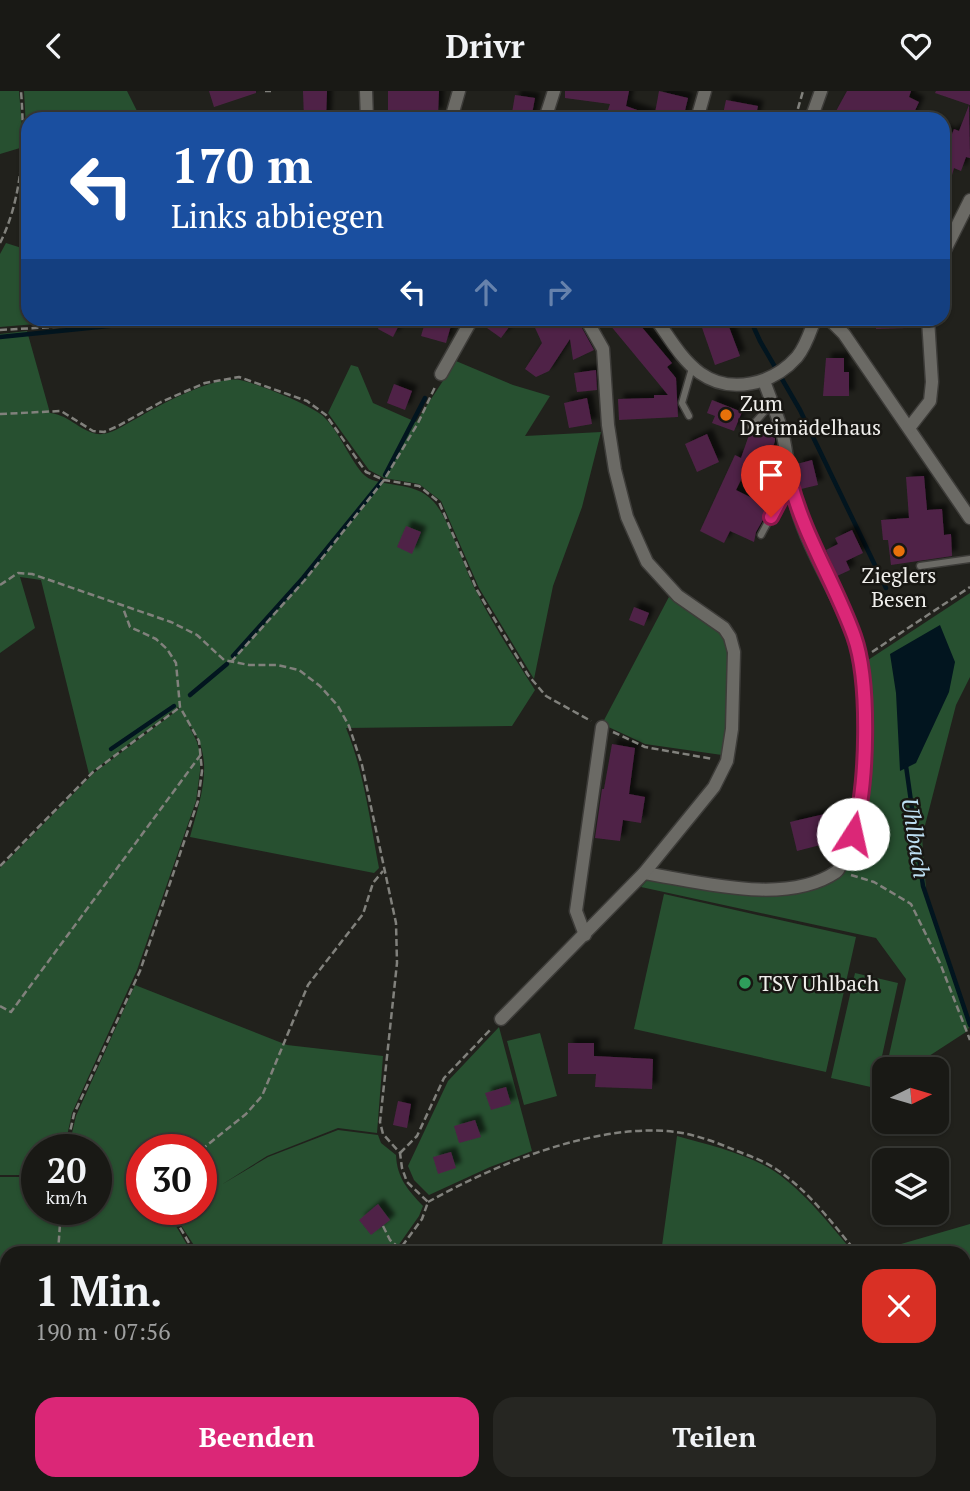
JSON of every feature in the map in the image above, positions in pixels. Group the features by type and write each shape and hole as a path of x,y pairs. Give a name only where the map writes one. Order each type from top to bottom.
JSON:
{"street":[{"path":"366,91 366,112"},
{"path":"453,112 459,91"},
{"path":"547,112 554,91"},
{"path":"699,112 705,91"},
{"path":"814,112 821,91"},
{"path":"950,240 970,200"},
{"path":"441,374 468,326"},
{"path":"501,1019 645,873 714,787 727,761 732,729 734,652 730,637 724,628 678,596 647,562 627,517 615,470 608,425 603,349 590,326"},
{"path":"662,326 693,366 717,382 741,384 767,380 785,367 803,348 812,326"},
{"path":"836,326 970,518"},
{"path":"909,428 930,401 932,382 928,326"},
{"path":"645,873 730,887 769,890 804,887 838,870 858,820 864,710 860,660 853,635 798,512 782,431 767,380"},
{"path":"585,935 576,911 602,727"}],"lane":[{"path":"689,416 682,403 693,366"},
{"path":"751,427 772,403"},
{"path":"761,535 790,481"},
{"path":"920,566 970,559"}],"path":[{"path":"21,91 23,112"},
{"path":"265,91 271,91"},
{"path":"797,112 803,91"},
{"path":"0,243 8,228 21,167"},
{"path":"0,330 72,326"},
{"path":"231,662 304,582 384,480 418,423 441,374"},
{"path":"0,414 61,411 93,431 104,432 161,402 205,383 239,377 307,401 326,415 366,472 384,480 419,486 439,502 477,590 528,675 546,696 645,747 727,761"},
{"path":"0,585 18,573 32,574 172,622 197,635 224,660 299,670 320,686 338,706 349,726 362,765 396,923 397,963 380,1122 383,1134 400,1153 407,1182 428,1202"},
{"path":"860,660 970,587"},
{"path":"70,1134 74,1114 140,971 198,801 202,771 202,753 192,726 180,707 176,663 156,639 130,627 122,606"},
{"path":"0,866 93,772 180,707"},
{"path":"0,1006 10,1012 202,753"},
{"path":"217,1137 246,1114 262,1096 308,985 363,914 373,883 384,870"},
{"path":"838,870 874,882 911,904 940,963 970,1040"},
{"path":"400,1153 417,1136 444,1078 501,1019"},
{"path":"402,1246 422,1219 428,1202 491,1169 583,1139 634,1132 678,1132 730,1148 775,1168 802,1192 851,1246"},
{"path":"58,1246 60,1225"},
{"path":"178,1225 191,1246"},
{"path":"383,1226 394,1246"}],"green space":[{"path":"0,91 19,91 20,148 0,154"},
{"path":"24,91 127,91 138,112 25,112"},
{"path":"6,243 21,248 21,325 0,327 0,254"},
{"path":"27,331 50,413 64,417 96,434 118,429 203,386 229,380 258,385 317,411 329,422 362,473 377,481 416,490 434,502 445,520 482,602 535,690 512,726 346,728 362,779 369,815 379,868 374,873 190,837 204,779 204,764 197,737 188,724 200,753 196,801 137,970 72,1113 67,1134 21,1134 21,1175 0,1175 0,868 94,773 179,709 178,707 89,774 41,580 20,577 35,628 0,653 0,334"},
{"path":"456,361 513,385 550,396 525,436 601,432 582,507 553,586 534,679 479,588 441,501 419,484 384,478 369,470 328,413 351,365 358,367 373,403 416,422"},
{"path":"671,593 713,623 722,633 727,645 731,693 722,755 645,744 602,724"},
{"path":"970,593 970,677 956,705 922,837 926,890 970,1026 966,1032 927,1057 889,1057 906,979 876,938 641,887 650,877 769,894 805,892 843,875 854,848 867,710 868,660"},
{"name":"TSV Uhlbach","path":"664,894 856,937 826,1072 634,1029"},
{"path":"855,973 898,983 882,1057 872,1057 872,1087 831,1078"},
{"path":"135,985 287,1045 383,1056 377,1133 338,1128 267,1156 221,1185 268,1157 338,1130 378,1135 381,1143 396,1155 404,1183 423,1206 398,1246 194,1246 181,1225 217,1225 217,1134 126,1134 126,1225 175,1225 188,1246 0,1246 0,1177 21,1177 21,1225 112,1225 112,1134 72,1134 76,1116"},
{"path":"499,1027 532,1151 429,1195 414,1180 408,1166 448,1081"},
{"path":"540,1033 557,1096 524,1105 507,1041"},
{"path":"677,1136 739,1154 774,1171 807,1199 848,1246 662,1246"},
{"path":"970,1224 970,1246 894,1246"}],"water":[{"path":"940,625 955,662 949,692 916,763 900,771 896,693 890,654"}],"building":[{"path":"209,91 256,91 256,93 214,107"},
{"path":"303,91 327,91 326,112 304,112"},
{"path":"388,91 439,91 438,112 388,111"},
{"path":"565,91 629,91 626,106 643,112 607,112 610,104 565,98"},
{"path":"659,91 688,98 685,112 655,112"},
{"path":"847,91 911,91 909,97 919,102 914,112 836,112"},
{"path":"970,91 970,105 935,93"},
{"path":"515,95 535,98 532,112 512,112"},
{"path":"726,100 758,106 757,112 723,112"},
{"path":"969,105 970,158 966,157 961,171 954,168 952,175 950,133 954,129 959,131"},
{"path":"379,326 398,326 393,337 378,329"},
{"path":"424,326 451,326 446,343 421,336"},
{"path":"484,326 510,326 501,338"},
{"path":"534,326 581,326 594,350 573,360 570,339 549,371 536,377 525,369 542,343"},
{"path":"611,326 641,326 672,363 667,367 676,378 678,417 619,420 618,399 668,395"},
{"path":"701,326 729,326 740,356 715,365"},
{"path":"876,326 908,326 908,328 876,329"},
{"path":"826,358 844,358 844,372 849,372 849,396 823,396"},
{"path":"596,370 597,390 577,392 574,373"},
{"path":"394,384 412,391 405,410 387,403"},
{"path":"587,398 592,424 569,428 564,403"},
{"name":"Zum Dreimädelhaus","path":"712,400 742,412 734,431 712,423 715,416 707,413"},
{"path":"755,431 775,438 775,441 770,456 755,451 736,490 770,507 756,532 754,542 730,531 724,543 700,531 735,455 741,458 750,432"},
{"path":"707,434 719,462 697,472 685,444"},
{"path":"812,460 818,485 801,489 797,464"},
{"path":"924,476 927,510 942,509 944,535 951,534 952,556 891,565 888,540 883,540 881,520 909,518 906,477"},
{"path":"406,526 421,532 412,554 397,547"},
{"path":"852,530 863,553 846,561 850,570 837,576 826,550 838,544 835,538"},
{"path":"634,607 649,613 644,626 629,620"},
{"path":"612,744 635,748 629,794 645,797 641,823 623,820 620,841 595,838"},
{"path":"829,813 836,841 797,851 790,822"},
{"path":"568,1043 594,1043 594,1056 653,1059 652,1089 595,1087 596,1074 568,1074"},
{"path":"506,1087 511,1104 491,1110 485,1093"},
{"path":"398,1101 411,1104 407,1128 393,1125"},
{"path":"475,1120 481,1137 459,1143 454,1126"},
{"path":"451,1152 456,1168 438,1174 433,1157"},
{"path":"378,1204 390,1220 371,1235 359,1220"}],"waterway":[{"path":"0,337 108,326"},
{"name":"Uhlbach","path":"753,326 800,410 886,588"},
{"path":"385,475 425,398"},
{"path":"233,656 303,578 381,482"},
{"path":"190,695 227,664"},
{"path":"111,749 174,706"},
{"name":"Uhlbach","path":"906,766 923,886 970,1025"}],"place":[{"name":"Zum Dreimädelhaus","path":"726,415"},
{"name":"Zieglers Besen","path":"899,551"},
{"name":"TSV Uhlbach","path":"745,983"}],"route":[{"path":"771,517 790,481 798,512 853,635 860,660 864,710 863,766 858,820 853,834"}]}
